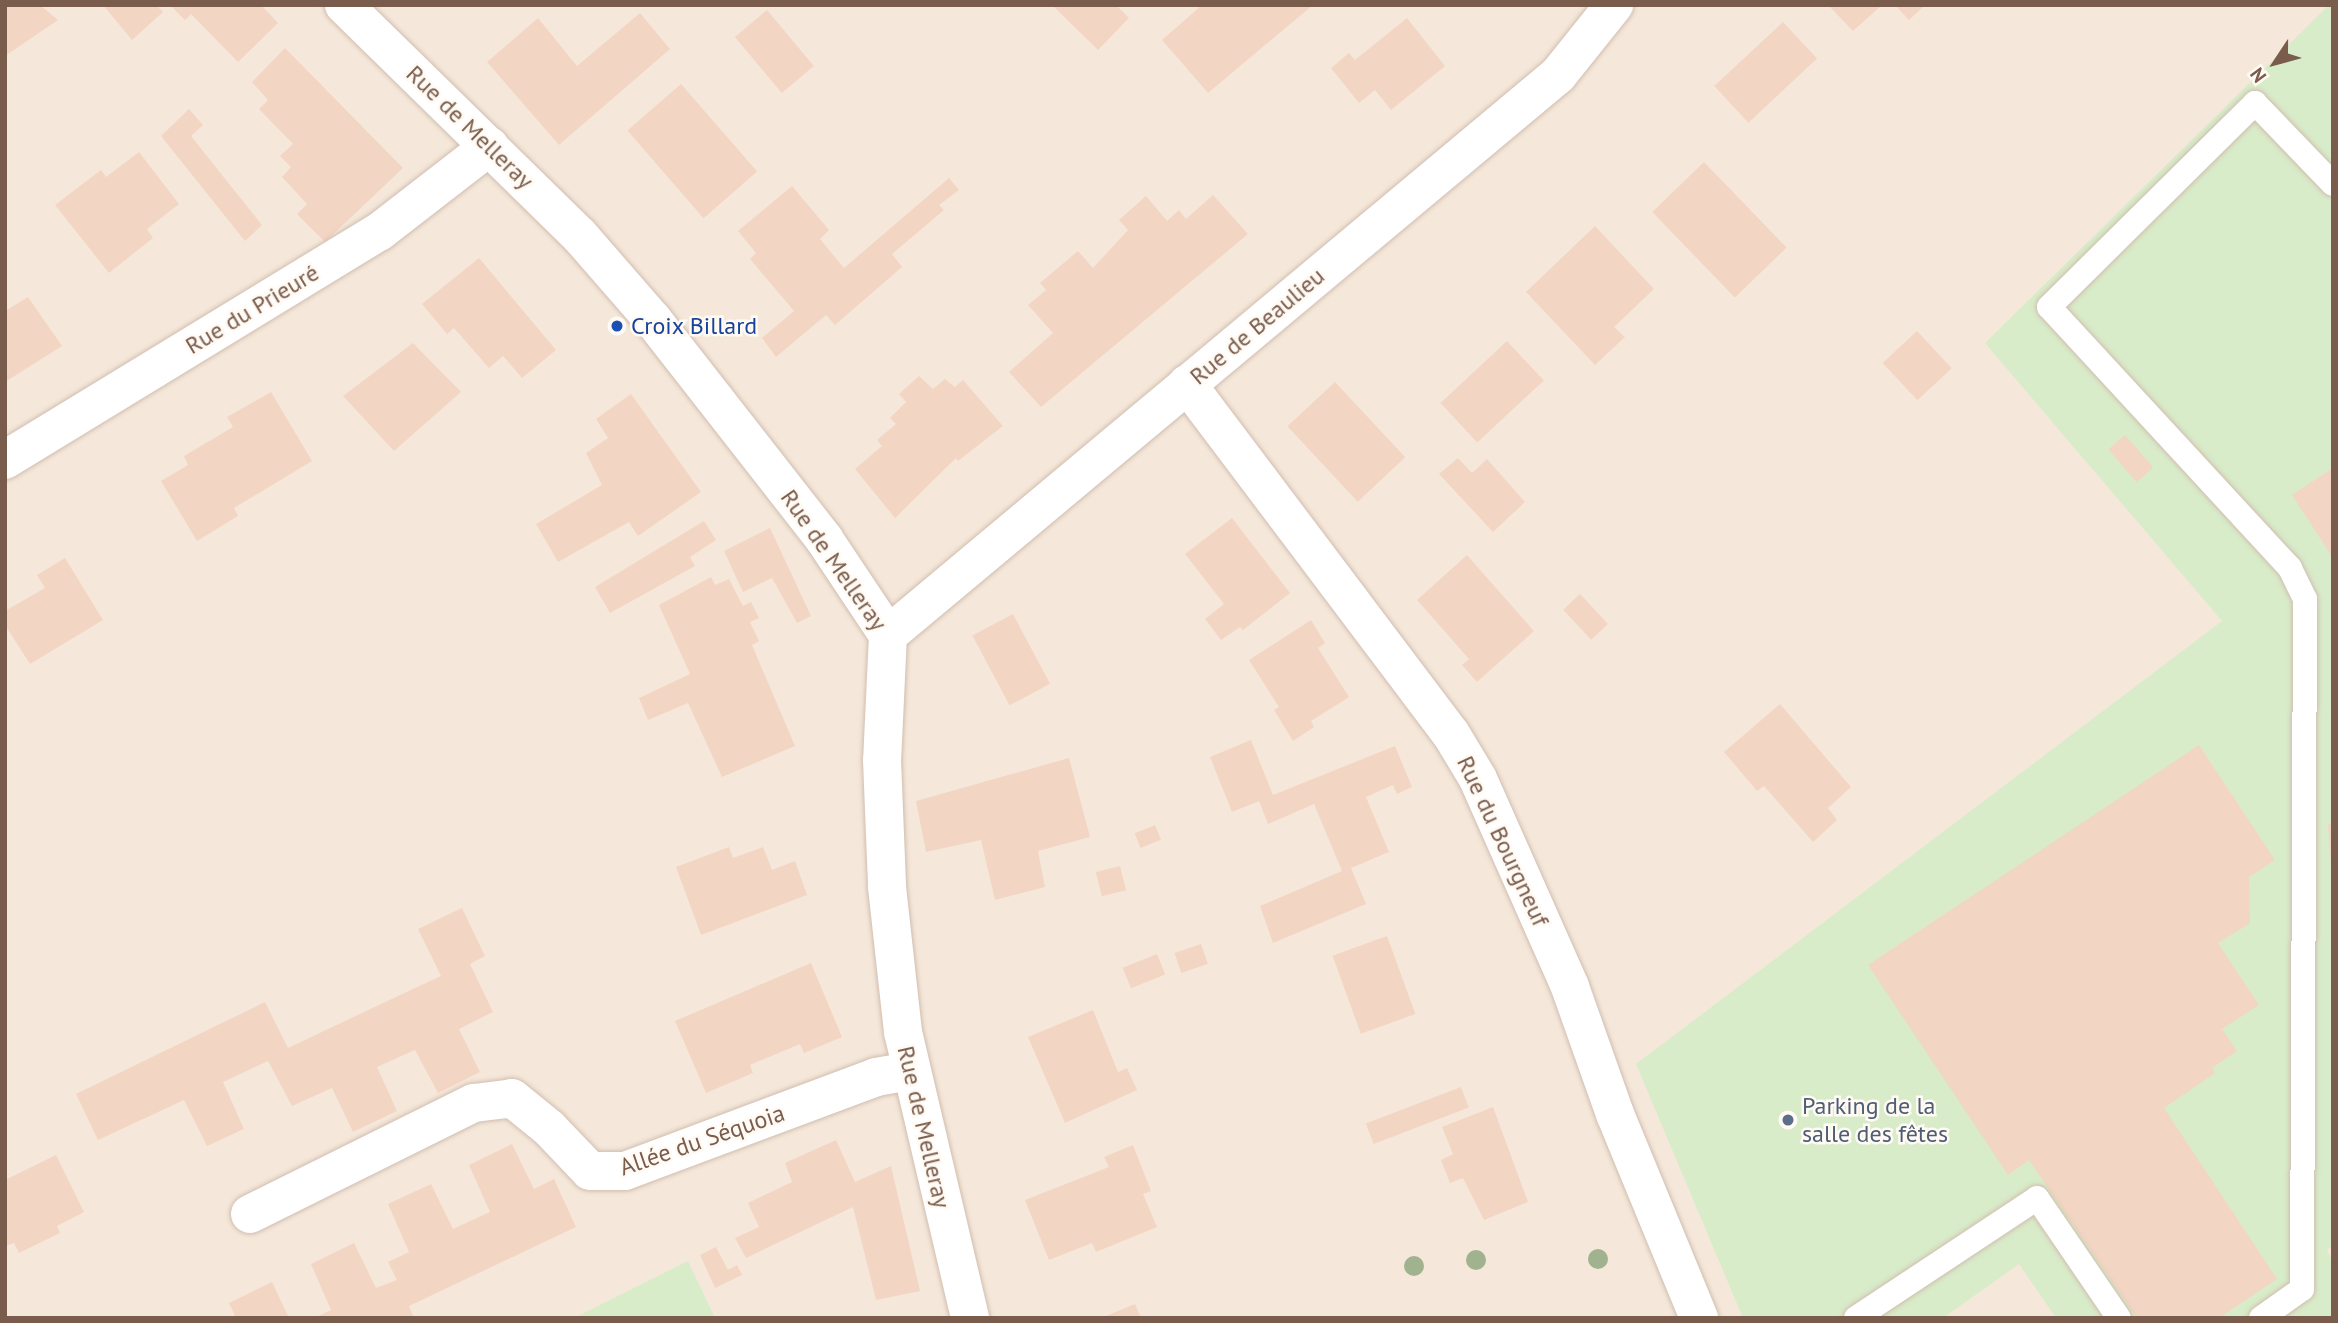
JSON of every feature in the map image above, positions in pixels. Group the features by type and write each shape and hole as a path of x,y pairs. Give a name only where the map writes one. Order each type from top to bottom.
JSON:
{"street":[{"name":"Rue de Melleray","path":"344,5 580,236 653,320 824,539 888,635 882,760 887,887 910,1071 970,1318"},
{"name":"Rue de Beaulieu","path":"888,635 1084,475 1187,384 1558,75 1614,5"},
{"name":"Rue du Prieuré","path":"5,460 379,232 490,146"},
{"name":"Rue du Bourgneuf","path":"1187,384 1451,734 1478,779 1570,987 1615,1114 1699,1318"},
{"name":"Allée du Séquoia","path":"250,1214 474,1103 512,1098 549,1128 590,1171 625,1171 876,1077 910,1071"}],"lane":[{"path":"2261,1318 2302,1289 2305,599 2290,568 2049,307 2255,103 2333,184"},
{"path":"1856,1318 2037,1198 2119,1318"}],"shaded area":[{"path":"5,5 2333,5 2333,1318 5,1318"}],"green space":[{"path":"2329,5 2333,5 2333,1245 2327,1250 2333,1263 2333,1318 2056,1318 2019,1264 1943,1318 1743,1318 1636,1064 2222,621 1985,343"},
{"path":"688,1261 715,1318 574,1318"}],"building":[{"path":"5,5 40,5 58,20 5,56"},
{"path":"103,5 157,5 163,12 132,40"},
{"path":"170,5 261,5 278,23 238,62 191,14 185,20"},
{"path":"1052,5 1116,5 1129,18 1098,50"},
{"path":"1202,5 1313,5 1208,93 1162,40"},
{"path":"1828,5 1882,5 1853,31"},
{"path":"1895,5 1925,5 1909,20"},
{"path":"767,10 814,66 782,93 735,37"},
{"path":"640,13 670,49 559,145 487,62 538,18 577,66"},
{"path":"1407,18 1445,66 1391,110 1375,90 1359,103 1331,68 1349,53 1355,60"},
{"path":"1783,22 1817,59 1748,123 1714,86"},
{"path":"285,48 403,168 325,242 297,214 307,204 282,177 291,167 280,156 293,144 259,109 268,100 252,82"},
{"path":"681,84 757,172 704,218 627,131"},
{"path":"189,109 203,125 191,136 262,225 245,241 161,136"},
{"path":"139,152 179,204 147,229 153,238 109,273 55,205 101,170 106,177"},
{"path":"1704,162 1787,248 1735,298 1652,212"},
{"path":"949,178 959,190 939,205 944,210 892,254 902,267 835,325 826,315 776,357 762,338 794,311 750,259 756,253 738,231 792,186 829,230 820,239 844,268"},
{"path":"1213,195 1248,234 1041,407 1009,372 1053,333 1028,305 1046,290 1040,283 1078,251 1093,268 1128,230 1119,220 1146,196 1167,221 1179,210 1186,219"},
{"path":"1595,226 1654,289 1614,327 1625,337 1595,365 1526,292"},
{"path":"479,258 556,350 522,378 503,356 489,368 454,328 447,334 422,304"},
{"path":"28,297 62,346 5,382 5,311"},
{"path":"1917,331 1952,368 1917,400 1883,363"},
{"path":"1507,341 1544,380 1477,443 1440,403"},
{"path":"413,343 461,392 394,451 343,396"},
{"path":"919,376 933,389 945,379 955,387 963,380 1003,426 958,461 956,458 895,518 855,469 882,446 877,440 896,424 890,418 906,402 899,394"},
{"path":"1335,382 1405,457 1358,502 1287,426"},
{"path":"271,392 312,461 234,508 238,516 197,541 161,481 188,465 184,456 233,427 227,417"},
{"path":"631,394 701,492 638,536 629,522 558,562 536,524 602,485 586,453 608,438 596,419"},
{"path":"2125,435 2153,467 2137,482 2108,449"},
{"path":"1458,458 1472,473 1487,459 1525,502 1493,532 1439,474"},
{"path":"2333,468 2333,558 2292,495"},
{"path":"1232,518 1290,593 1243,630 1240,627 1221,640 1205,619 1224,604 1185,554"},
{"path":"704,521 716,540 690,557 695,566 610,613 595,587"},
{"path":"770,528 811,616 797,623 772,578 743,592 724,551"},
{"path":"1467,555 1534,631 1477,682 1462,665 1469,659 1417,600"},
{"path":"65,558 103,620 30,664 5,625 5,611 45,588 37,575"},
{"path":"711,577 715,585 729,579 743,606 751,602 759,618 750,622 759,641 752,645 795,746 722,777 688,703 648,720 639,698 690,674 659,605"},
{"path":"1580,594 1608,624 1591,640 1563,610"},
{"path":"1013,614 1050,684 1009,705 972,636"},
{"path":"1311,620 1325,643 1318,648 1349,697 1311,721 1314,727 1293,741 1274,710 1279,707 1249,660"},
{"path":"1780,704 1851,787 1828,808 1837,820 1813,842 1764,786 1757,791 1724,752"},
{"path":"1251,740 1273,795 1395,746 1412,787 1397,794 1393,785 1366,797 1389,852 1351,868 1366,904 1273,943 1260,906 1342,871 1314,804 1268,824 1259,801 1232,812 1210,757"},
{"path":"2199,745 2275,860 2249,877 2250,923 2218,943 2259,1005 2222,1029 2237,1051 2212,1068 2215,1073 2164,1108 2277,1279 2219,1318 2137,1318 2029,1160 2008,1175 1868,965"},
{"path":"1069,758 1090,837 1038,851 1045,887 995,900 981,840 926,852 916,801"},
{"path":"2328,824 2333,824 2333,865 2331,865"},
{"path":"1155,825 1161,840 1141,848 1135,833"},
{"path":"729,847 733,858 763,847 772,870 795,861 807,895 701,935 676,867"},
{"path":"1120,866 1126,890 1102,896 1096,872"},
{"path":"462,908 485,956 470,964 493,1012 459,1029 480,1072 438,1093 415,1050 377,1067 397,1111 353,1132 332,1088 292,1106 268,1061 223,1082 244,1129 207,1146 184,1100 98,1140 76,1094 265,1002 288,1048 441,976 418,929"},
{"path":"1387,936 1415,1014 1361,1034 1332,956"},
{"path":"1201,944 1208,964 1181,973 1175,953"},
{"path":"1157,954 1165,974 1131,988 1123,968"},
{"path":"811,963 842,1037 804,1053 800,1044 750,1065 753,1073 706,1093 675,1021"},
{"path":"1093,1010 1118,1072 1127,1068 1137,1090 1065,1123 1028,1037"},
{"path":"1461,1087 1469,1108 1374,1144 1366,1124"},
{"path":"1493,1107 1528,1202 1484,1220 1463,1178 1450,1183 1441,1160 1453,1154 1442,1127"},
{"path":"836,1140 855,1182 891,1166 920,1291 876,1300 853,1207 746,1258 735,1238 759,1227 748,1203 792,1182 785,1163"},
{"path":"512,1144 534,1189 554,1179 576,1227 409,1306 414,1318 314,1318 331,1310 311,1264 354,1243 376,1288 397,1280 388,1262 409,1252 388,1204 431,1184 453,1229 490,1212 469,1165"},
{"path":"1133,1145 1151,1191 1143,1194 1157,1227 1096,1252 1092,1243 1049,1260 1025,1200 1109,1167 1104,1157"},
{"path":"56,1155 84,1212 57,1226 60,1233 19,1253 14,1243 5,1246 5,1180"},
{"path":"716,1247 728,1270 737,1265 742,1275 715,1288 700,1255"},
{"path":"272,1282 289,1318 236,1318 229,1303"},
{"path":"1135,1304 1141,1318 1101,1318"}],"place":[{"name":"Croix Billard","path":"617,326"},
{"name":"Parking de la salle des fêtes","path":"1788,1120"}]}
